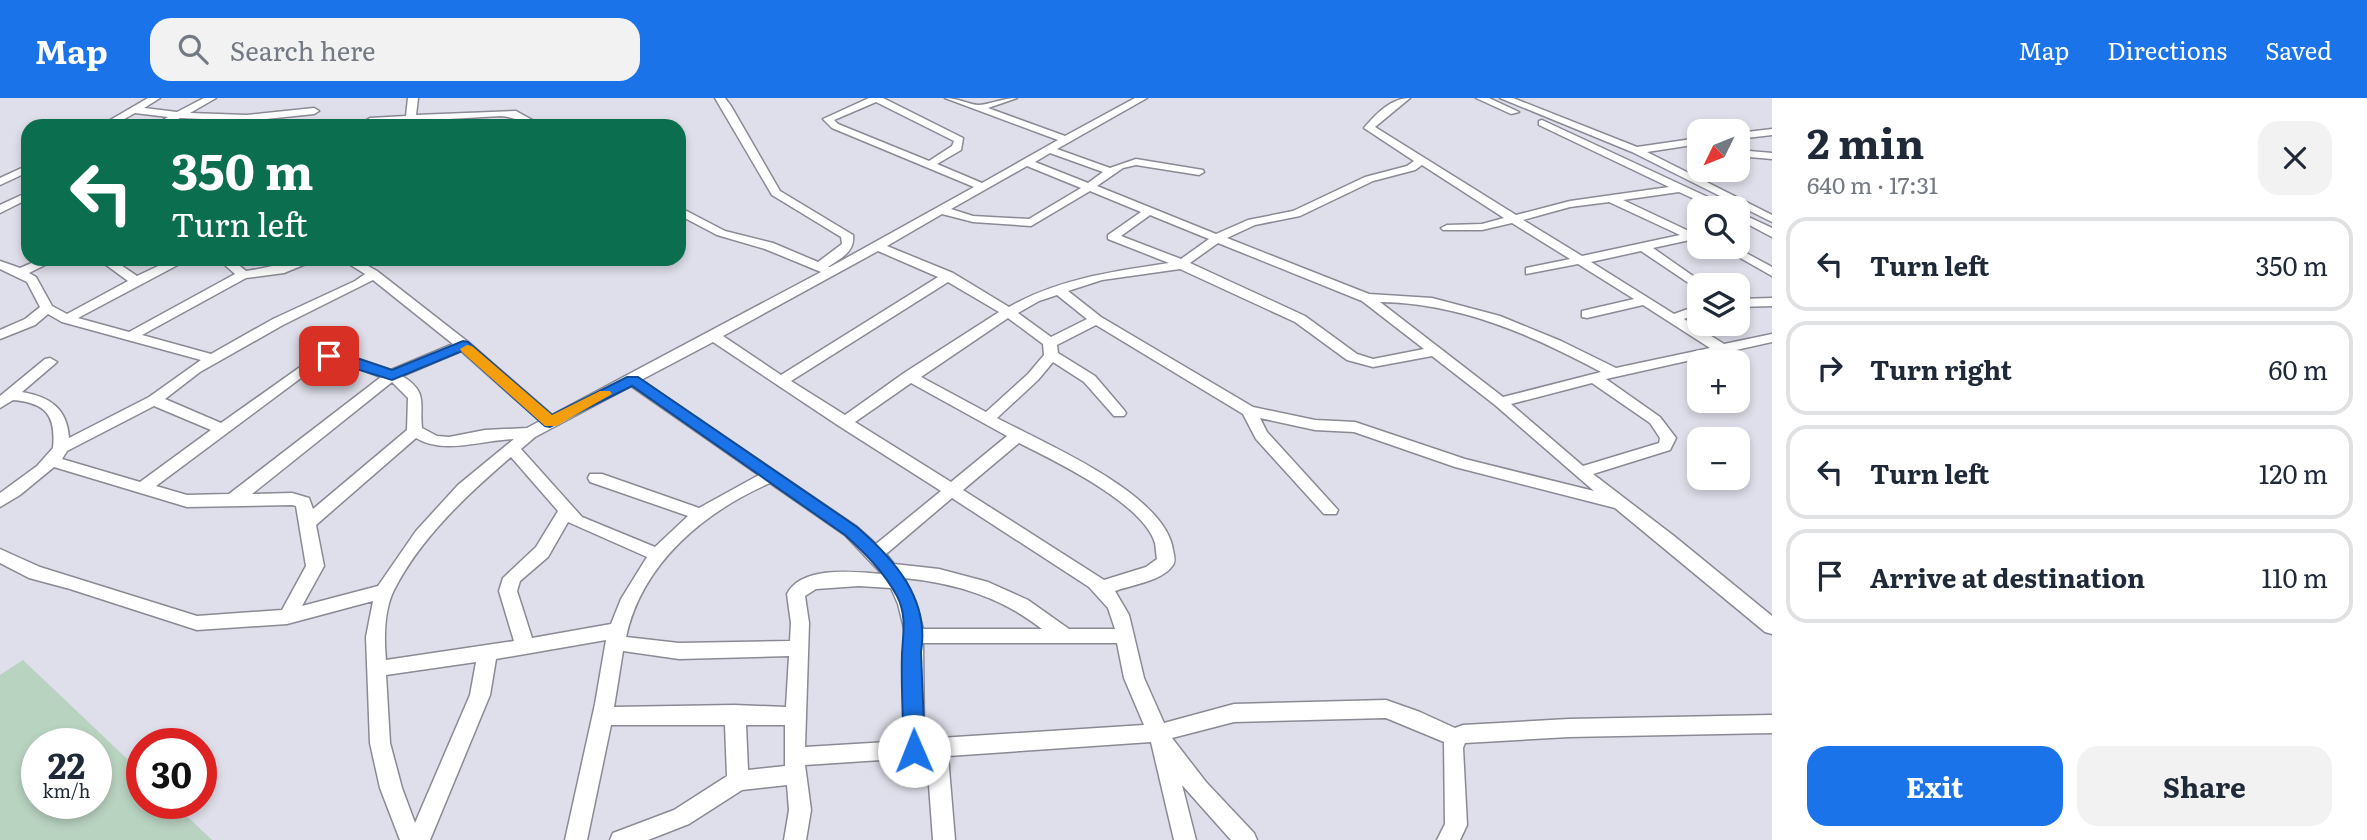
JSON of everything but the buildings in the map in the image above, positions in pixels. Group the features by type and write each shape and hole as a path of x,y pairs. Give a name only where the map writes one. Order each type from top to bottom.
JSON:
{"street":[{"path":"118,119 155,98"},
{"path":"173,119 211,98"},
{"path":"410,119 413,98"},
{"path":"720,98 776,193 847,235 848,244 825,270"},
{"path":"929,165 957,148 959,140 877,98 828,120 835,126 929,165 983,187"},
{"path":"950,98 1066,140"},
{"path":"979,108 1012,98"},
{"path":"411,840 391,788 380,743 375,637 384,591 422,535 464,489 530,433 714,336 825,270 877,246 1142,98"},
{"path":"1405,98 1382,114 1369,128 1575,260 1722,349"},
{"path":"1481,98 1551,127 1698,196"},
{"path":"1505,98 1636,150 1772,219"},
{"path":"135,110 179,116 260,117 314,111"},
{"path":"443,119 510,113 523,119"},
{"path":"1750,135 1770,134"},
{"path":"1636,150 1687,143"},
{"path":"1666,146 1687,148"},
{"path":"1050,150 1112,172"},
{"path":"1750,154 1772,156"},
{"path":"844,423 980,329 1034,298 1100,278 1180,264 1219,237 1252,222 1296,214 1368,179 1411,168 1421,161"},
{"path":"940,210 973,219 1031,223 1119,166 1136,162 1199,172"},
{"path":"1028,163 1367,298 1500,402 1580,471 1772,627"},
{"path":"0,182 21,174"},
{"path":"1447,228 1482,228 1570,204 1682,188"},
{"path":"0,210 21,199"},
{"path":"1612,199 1687,232"},
{"path":"1149,211 1112,237 1180,264 1300,319 1352,357 1373,363 1435,351"},
{"path":"686,215 721,233 769,246 825,270"},
{"path":"1750,221 1772,233"},
{"path":"1750,224 1754,223"},
{"path":"1530,271 1687,237"},
{"path":"877,246 949,276 1011,312 1050,349 1103,389 1119,413"},
{"path":"1642,246 1687,278"},
{"path":"1749,259 1772,272"},
{"path":"0,265 20,272 32,281 47,308 67,319 213,359"},
{"path":"20,272 34,266"},
{"path":"114,266 136,281"},
{"path":"67,319 168,266"},
{"path":"232,266 243,275"},
{"path":"131,336 243,275 292,266"},
{"path":"359,266 463,345 550,422"},
{"path":"0,501 56,454 154,400 184,376 278,322 359,284 373,274"},
{"path":"781,381 949,276"},
{"path":"1059,290 1096,320 1249,411 1315,425 1355,427 1461,463 1622,504"},
{"path":"1367,298 1409,297 1464,308 1554,343 1614,373"},
{"path":"1587,314 1643,301"},
{"path":"1750,303 1772,302"},
{"path":"0,335 30,322 47,308"},
{"path":"1672,319 1687,313"},
{"path":"987,419 1033,377 1050,349 1096,320"},
{"path":"714,336 844,423 954,490 1111,595 1121,612 1133,677 1158,733 1185,840"},
{"path":"1500,402 1614,373 1772,338"},
{"path":"232,501 392,375 463,345"},
{"path":"142,488 322,358 337,356 392,375 409,386 416,404 412,418 415,431 430,441 440,443 480,436 530,433"},
{"path":"6,399 50,362"},
{"path":"909,376 1091,475 1128,502 1158,532 1167,552 1166,562 1161,568 1101,587"},
{"path":"1580,471 1665,446 1668,438 1655,420 1596,379"},
{"path":"632,380 851,531 876,553 893,576 912,613 915,635 912,652 914,751"},
{"path":"6,399 36,399 47,403 56,412 61,424 56,454"},
{"path":"154,400 222,429"},
{"path":"1249,411 1261,435 1330,510"},
{"path":"308,522 415,431"},
{"path":"876,553 1017,436"},
{"path":"511,447 576,521 658,555"},
{"path":"56,454 142,488 187,501 303,502 315,566 287,617"},
{"path":"576,840 617,637 636,587 658,555 699,514 771,476"},
{"path":"596,478 699,514"},
{"path":"525,647 508,591 512,578 542,552 566,511"},
{"path":"2,558 36,573 197,624 287,617 384,591"},
{"path":"795,840 800,810 794,766 800,623 796,594 801,587 822,581 893,576 961,580 1004,593 1028,606 1063,634"},
{"path":"915,635 1125,636"},
{"path":"375,669 525,647 617,637 667,651 799,648"},
{"path":"419,840 480,695 488,652"},
{"path":"621,840 681,817 738,781 794,766 914,751 1158,733 1234,713 1386,709 1413,718 1455,738"},
{"path":"735,714 738,781"},
{"path":"603,716 797,716"},
{"path":"1455,738 1463,734 1569,728 1772,724"},
{"path":"1158,733 1212,806 1246,840"},
{"path":"1448,840 1456,825 1453,748 1455,738"},
{"path":"937,750 944,840"}],"green space":[{"path":"23,660 95,728 21,728 21,819 112,819 112,745 126,758 126,819 190,819 212,840 0,840 0,675"}],"slow traffic":[{"path":"467,349 550,422 605,394"}],"route":[{"path":"329,356 337,356 368,369 392,375 463,345 550,422 632,380 851,531 876,553 906,595 912,613 915,635 912,652 914,751"}]}
